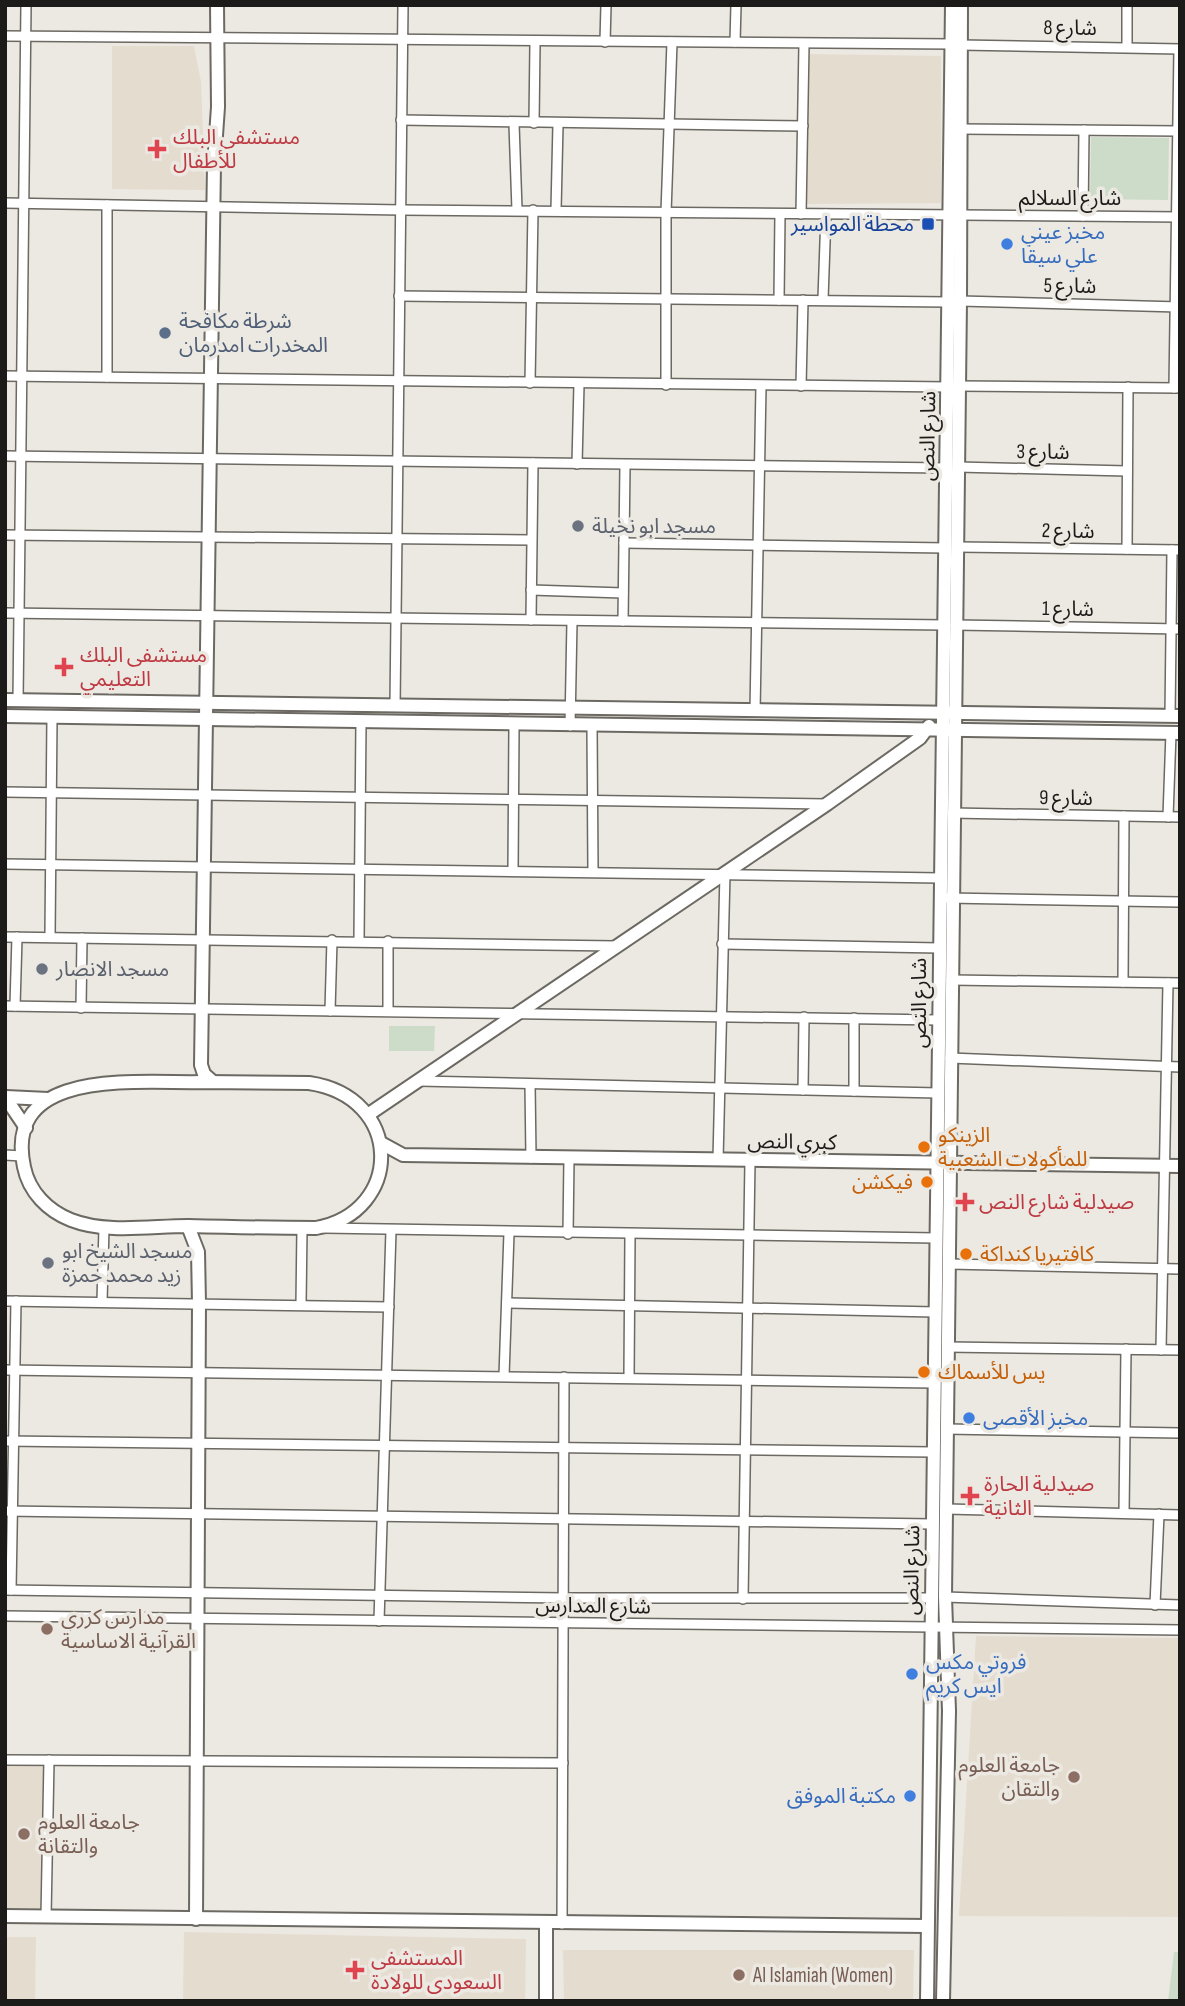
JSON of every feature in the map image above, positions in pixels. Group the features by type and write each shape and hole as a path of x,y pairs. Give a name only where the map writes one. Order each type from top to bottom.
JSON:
{"street":[{"path":"26,5 19,614 12,701 1175,716 1176,550"},
{"path":"214,1082 204,1073 201,1054 214,208 218,107 217,5"},
{"path":"395,706 403,5"},
{"path":"605,42 606,5"},
{"path":"735,42 736,5"},
{"name":"شارع النص","path":"952,5 959,130 954,215"},
{"name":"شارع النص","path":"943,2001 949,1711 945,1597 949,1264 938,1093 939,948 946,898 952,813 948,730 944,713 950,625 956,45 961,5"},
{"path":"1127,5 1127,47"},
{"name":"شارع 8","path":"5,36 216,36 535,43 735,42 1179,49"},
{"path":"666,385 666,213 672,42"},
{"path":"534,123 535,43"},
{"path":"802,214 804,44"},
{"path":"5,376 761,386 1177,388 1179,49"},
{"path":"401,120 514,124 803,126"},
{"path":"514,124 517,210"},
{"path":"556,210 558,124"},
{"path":"959,130 1179,131"},
{"path":"1083,216 1084,130"},
{"name":"شارع السلالم","path":"5,203 214,208 1178,217"},
{"path":"107,205 107,377"},
{"path":"530,383 533,210"},
{"path":"779,300 780,214"},
{"path":"823,299 826,214"},
{"name":"شارع 5","path":"399,296 823,299 1178,306"},
{"path":"801,386 803,300"},
{"path":"577,464 579,384"},
{"path":"755,711 761,386"},
{"path":"1127,549 1128,387"},
{"name":"شارع 3","path":"5,456 1127,471"},
{"path":"531,620 533,463"},
{"path":"623,621 625,465"},
{"path":"5,535 531,540"},
{"name":"شارع 2","path":"624,543 1176,550"},
{"path":"531,590 623,593"},
{"name":"شارع 1","path":"5,613 208,618 1176,629"},
{"path":"570,726 572,621"},
{"path":"369,1114 827,804 928,730 944,713"},
{"path":"5,716 514,726 1175,733 1168,817"},
{"path":"50,937 51,716"},
{"path":"359,940 361,722"},
{"path":"513,871 514,726"},
{"path":"592,726 593,872"},
{"name":"شارع النص","path":"927,2001 936,1238 944,1163 950,1058 951,980 946,898 940,878 948,730"},
{"path":"5,792 827,804"},
{"name":"شارع 9","path":"952,813 1180,817"},
{"path":"1123,982 1124,816"},
{"path":"5,864 940,878"},
{"path":"718,1160 724,873"},
{"path":"946,898 1180,902"},
{"path":"5,937 359,940 615,946"},
{"path":"16,937 10,1006 939,1020"},
{"path":"81,1008 82,938"},
{"path":"330,1011 332,940"},
{"path":"388,941 388,1011"},
{"path":"722,944 939,948"},
{"path":"951,980 1180,983"},
{"path":"1161,1350 1168,983"},
{"path":"803,1090 804,1017"},
{"path":"854,1018 854,1091"},
{"path":"183,1082 201,1054"},
{"path":"950,1058 1180,1067"},
{"path":"419,1081 938,1093"},
{"path":"6,1097 48,1098 90,1084 214,1082 325,1086 353,1099 369,1114 381,1143 380,1168 365,1199 353,1213 339,1222 316,1228"},
{"path":"530,1084 531,1158"},
{"path":"6,1097 26,1128"},
{"path":"48,1098 26,1128 22,1156 29,1182 48,1207 74,1222 104,1227 188,1226 936,1238"},
{"path":"381,1143 403,1155"},
{"path":"5,1155 22,1156"},
{"path":"380,1168 403,1155"},
{"name":"كبري النص","path":"403,1155 1180,1166"},
{"path":"568,1234 569,1158"},
{"path":"743,1599 750,1160"},
{"path":"188,1226 198,1251 200,1303 196,1919"},
{"path":"102,1302 104,1227"},
{"path":"198,1251 212,1227"},
{"path":"301,1305 302,1228"},
{"path":"379,1621 391,1230"},
{"path":"504,1377 509,1233"},
{"path":"629,1378 630,1235"},
{"path":"949,1264 1180,1269"},
{"path":"5,1301 389,1307"},
{"path":"8,1590 10,1370 16,1301"},
{"path":"507,1303 935,1312"},
{"path":"947,1347 1180,1350"},
{"path":"1124,1513 1126,1349"},
{"path":"10,1370 934,1382"},
{"path":"562,1924 564,1377"},
{"path":"946,1429 1180,1433"},
{"path":"9,1441 933,1452"},
{"path":"946,1509 1180,1515"},
{"path":"8,1511 932,1524"},
{"path":"1155,1605 1159,1514"},
{"name":"شارع المدارس","path":"8,1590 563,1598 930,1598"},
{"path":"945,1597 1180,1605"},
{"name":"شارع المدارس","path":"5,1616 1180,1630"},
{"path":"5,1760 563,1763"},
{"path":"46,1917 49,1760"},
{"path":"5,1916 927,1926"},
{"path":"546,2001 547,1923"}],"shaded area":[{"name":"مستشفى البلك للأطفال","path":"112,46 194,46 201,82 205,190 112,189"},
{"path":"809,54 941,56 941,203 806,204"},
{"name":"جامعة العلوم والتقان","path":"976,1636 1180,1638 1180,1917 959,1916"},
{"name":"جامعة العلوم والتقانة","path":"5,1760 44,1760 42,1908 5,1908"},
{"name":"المستشفى السعودى للولادة","path":"184,1932 526,1939 525,2001 183,2001"},
{"path":"5,1937 36,1937 35,2001 5,2001"},
{"name":"Al Islamiah (Women)","path":"563,1950 914,1950 913,2001 564,2001"}],"green space":[{"path":"1091,137 1169,138 1168,200 1090,199"},
{"path":"389,1026 435,1026 434,1051 389,1051"},
{"path":"1174,1952 1180,1952 1180,2001 1168,2001"}],"place":[{"name":"مستشفى البلك للأطفال","path":"157,149"},
{"name":"محطة المواسير","path":"928,224"},
{"name":"مخبز عيني علي سيقا","path":"1007,244"},
{"name":"شرطة مكافحة المخدرات امدرمان","path":"165,333"},
{"name":"مسجد ابو نخيلة","path":"578,526"},
{"name":"مستشفى البلك التعليمي","path":"64,667"},
{"name":"مسجد الانصار","path":"42,969"},
{"name":"الزينكو للمأكولات الشعبية","path":"924,1147"},
{"name":"فيكشن","path":"927,1182"},
{"name":"صيدلية شارع النص","path":"965,1202"},
{"name":"كافتيريا كنداكة","path":"966,1254"},
{"name":"مسجد الشيخ ابو زيد محمد حمزة","path":"48,1263"},
{"name":"يس للأسماك","path":"924,1372"},
{"name":"مخبز الأقصى","path":"969,1418"},
{"name":"صيدلية الحارة الثانية","path":"970,1496"},
{"name":"مدارس كرري القرآنية الاساسية","path":"47,1629"},
{"name":"فروتي مكس ايس كريم","path":"912,1674"},
{"name":"جامعة العلوم والتقان","path":"1074,1777"},
{"name":"مكتبة الموفق","path":"910,1796"},
{"name":"جامعة العلوم والتقانة","path":"24,1834"},
{"name":"المستشفى السعودى للولادة","path":"355,1970"},
{"name":"Al Islamiah (Women)","path":"739,1975"}]}
